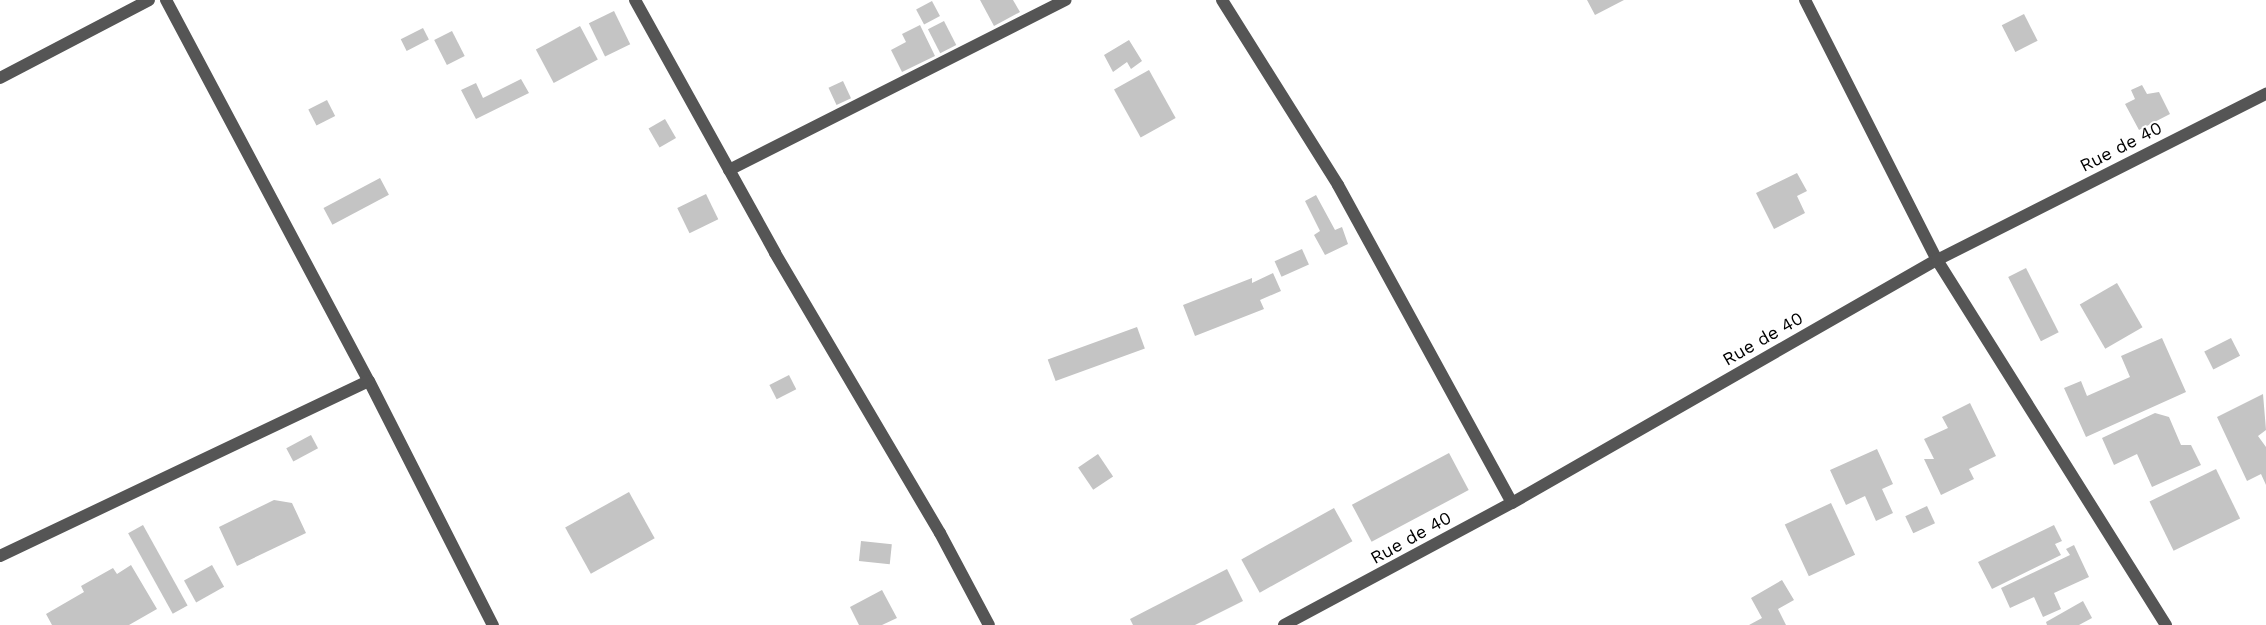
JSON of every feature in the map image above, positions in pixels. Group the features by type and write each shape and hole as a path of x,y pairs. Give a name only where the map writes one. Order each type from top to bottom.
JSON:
{"street":[{"path":"0,78 149,0"},
{"path":"166,0 369,381 493,625"},
{"path":"635,0 729,170 940,533 989,625"},
{"path":"729,170 1065,0"},
{"path":"1222,0 1338,185 1512,503"},
{"path":"1806,0 1937,260 2166,625"},
{"name":"Rue de 40","path":"1284,625 1512,503 1937,260 2266,94"},
{"path":"0,556 369,381"}],"building":[{"path":"980,0 1013,0 1020,12 994,26"},
{"path":"1587,0 1624,0 1595,15"},
{"path":"932,1 940,16 924,24 916,9"},
{"path":"614,11 630,44 605,57 589,23"},
{"path":"2024,14 2038,41 2015,52 2002,25"},
{"path":"944,21 956,45 940,53 928,29"},
{"path":"920,25 935,56 902,72 891,50 906,42 902,34"},
{"path":"580,26 598,60 554,83 536,49"},
{"path":"423,28 429,40 407,51 401,39"},
{"path":"452,31 465,56 447,65 434,40"},
{"path":"1129,40 1142,61 1131,69 1127,62 1113,72 1104,55"},
{"path":"1149,70 1176,118 1141,137 1114,89"},
{"path":"521,79 529,93 476,119 461,90 476,83 483,98"},
{"path":"843,81 851,98 837,105 828,88"},
{"path":"2142,85 2147,94 2159,92 2170,114 2139,130 2125,104 2135,99 2131,90"},
{"path":"327,100 335,116 316,126 308,110"},
{"path":"665,119 676,138 660,148 649,128"},
{"path":"1797,173 1807,191 1797,196 1805,213 1774,229 1756,193"},
{"path":"380,178 389,195 332,225 323,208"},
{"path":"706,194 718,219 690,233 677,208"},
{"path":"1316,195 1335,230 1342,227 1348,244 1325,255 1314,235 1320,231 1305,201"},
{"path":"1302,249 1309,265 1282,277 1275,261"},
{"path":"2026,268 2059,332 2041,341 2008,277"},
{"path":"1273,273 1281,291 1260,300 1264,309 1195,336 1183,305 1252,278 1252,283"},
{"path":"2117,283 2142,327 2105,349 2080,304"},
{"path":"1137,327 1145,349 1056,381 1048,359"},
{"path":"2162,338 2186,392 2086,437 2064,388 2081,381 2087,396 2130,377 2121,356"},
{"path":"2231,338 2240,356 2213,369 2204,352"},
{"path":"789,375 796,389 777,399 769,385"},
{"path":"2263,394 2266,430 2258,436 2266,447 2266,485 2261,474 2247,481 2217,417"},
{"path":"1970,403 1996,456 1969,469 1974,479 1941,495 1924,459 1934,459 1924,439 1948,428 1942,417"},
{"path":"2155,413 2169,417 2181,445 2191,445 2201,465 2152,487 2137,454 2114,465 2102,438"},
{"path":"311,435 318,448 293,461 286,448"},
{"path":"1877,449 1893,484 1882,489 1893,513 1876,521 1865,496 1846,505 1830,470"},
{"path":"1449,453 1469,490 1372,542 1352,505"},
{"path":"1098,454 1113,476 1093,490 1078,467"},
{"path":"2216,469 2240,518 2174,551 2149,501"},
{"path":"629,492 655,538 591,574 565,527"},
{"path":"274,500 292,503 306,533 237,566 219,527"},
{"path":"1831,503 1855,555 1809,576 1785,525"},
{"path":"1927,506 1935,523 1913,533 1905,516"},
{"path":"1334,508 1352,541 1260,593 1241,559"},
{"path":"143,525 188,605 173,614 128,533"},
{"path":"2054,525 2062,541 2055,544 2061,555 1992,589 1978,562"},
{"path":"861,541 892,544 890,564 859,561"},
{"path":"2074,545 2089,577 2054,593 2061,609 2043,617 2034,597 2010,608 2001,588 2070,555 2066,549"},
{"path":"131,565 157,609 129,625 52,625 46,614 84,592 81,586 113,568 117,574"},
{"path":"212,565 224,587 196,602 184,581"},
{"path":"1227,569 1243,601 1195,625 1133,625 1130,619"},
{"path":"1782,580 1794,600 1778,609 1786,625 1749,625 1762,618 1751,598"},
{"path":"882,590 897,618 882,625 859,625 850,607"},
{"path":"2083,601 2092,618 2079,625 2047,625 2046,622"}]}
